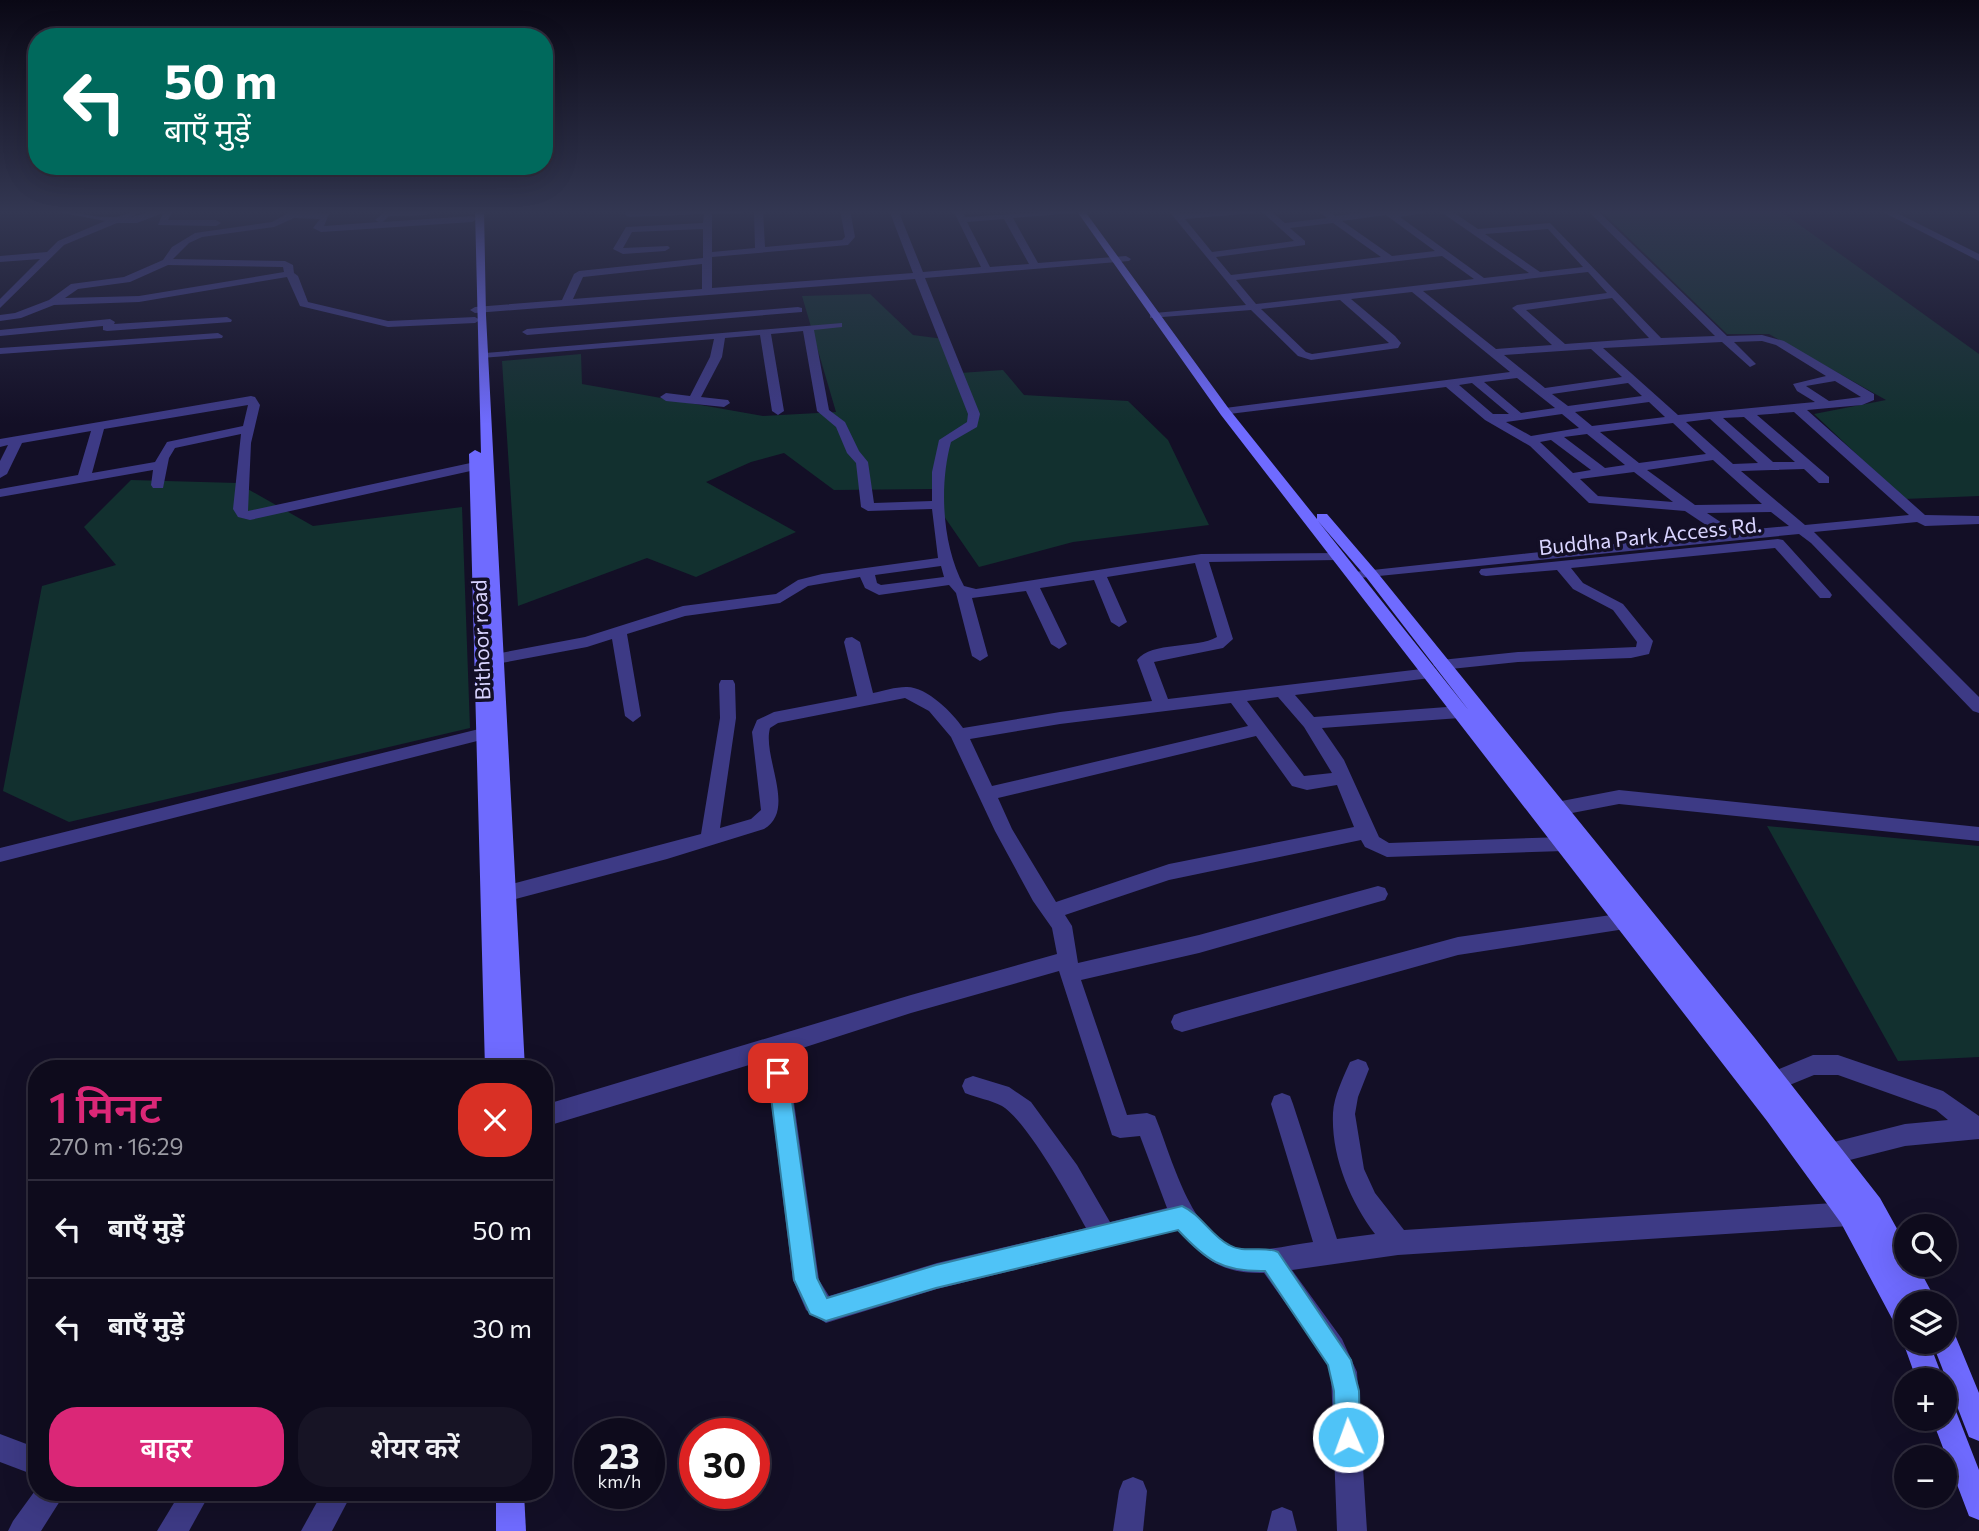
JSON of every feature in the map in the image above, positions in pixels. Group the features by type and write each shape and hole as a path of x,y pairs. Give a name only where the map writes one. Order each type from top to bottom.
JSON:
{"street":[{"path":"1,303 22,281"},
{"path":"0,318 18,316 53,302 75,286 114,281"},
{"path":"53,302 119,300 242,281"},
{"path":"295,281 302,301 316,308 356,314 388,324 533,306 837,281"},
{"name":"Bithoor road","path":"475,281 475,466 496,1060"},
{"path":"566,303 576,281"},
{"path":"707,281 707,292"},
{"path":"921,281 975,420 968,427 951,435 944,443 938,505 946,561 953,580 963,593 980,656"},
{"path":"1136,281 1338,556 1366,580"},
{"path":"1231,281 1253,307 1306,356 1394,346 1391,338 1341,296"},
{"path":"1161,316 1462,281"},
{"path":"1602,281 1658,341"},
{"path":"1665,281 1749,363"},
{"path":"792,285 805,328 823,411 841,425 853,453 862,462 868,507 938,505"},
{"path":"1413,288 1662,488 1730,535"},
{"path":"190,300 196,289"},
{"path":"1562,348 1517,309 1615,296"},
{"path":"97,342 109,325 119,300"},
{"path":"522,352 533,306"},
{"path":"527,332 798,310"},
{"path":"179,322 184,311"},
{"path":"477,313 485,355 513,1060"},
{"path":"0,333 227,320"},
{"path":"645,342 650,322"},
{"path":"485,355 838,325"},
{"path":"599,346 601,326"},
{"path":"765,331 778,411"},
{"path":"694,400 716,357 720,335"},
{"path":"0,351 97,342 218,336"},
{"path":"1492,353 1658,341 1762,338 1774,341 1870,397 1862,401 1748,414 1674,418 1529,440"},
{"path":"1593,345 1774,508 1810,535 1979,707"},
{"path":"1231,411 1518,374"},
{"path":"1827,405 1801,389 1799,384 1838,377"},
{"path":"1540,392 1633,379"},
{"path":"1475,380 1518,416"},
{"path":"1449,383 1494,420 1529,440 1594,500 1689,508 1774,508"},
{"path":"666,397 724,403"},
{"path":"1494,420 1652,398"},
{"path":"0,443 251,400 254,405 247,429 240,509 245,516 475,466"},
{"path":"1797,408 1919,518"},
{"path":"1231,411 1328,524 1366,580 1549,811 1775,1081 1871,1207 1918,1291"},
{"path":"1748,414 1824,480"},
{"path":"1712,415 1769,466"},
{"path":"84,478 99,426"},
{"path":"158,485 161,465 171,446 247,429"},
{"path":"1553,435 1602,472"},
{"path":"0,474 17,441"},
{"path":"1569,477 1716,456"},
{"path":"0,493 161,465"},
{"path":"1730,468 1806,465"},
{"path":"1594,500 1662,488"},
{"name":"Buddha Park Access Rd.","path":"1366,580 1778,544 1810,535 1919,518 1936,525"},
{"name":"Buddha Park Access Rd.","path":"1366,580 1558,552 1730,535 1810,535 1979,520"},
{"path":"1778,544 1825,595"},
{"path":"963,593 976,594 1201,558 1338,556"},
{"path":"1163,705 1145,660 1151,656 1217,644 1226,639 1201,558"},
{"path":"496,659 587,642 671,613 780,598 811,580 946,561"},
{"path":"959,735 1060,718 1282,691 1518,657 1630,653 1643,650 1645,641 1621,611 1578,586 1560,564"},
{"path":"866,571 870,585 879,590 953,580"},
{"path":"1099,575 1119,622"},
{"path":"1031,585 1059,644"},
{"path":"619,633 632,716"},
{"path":"852,642 866,699"},
{"path":"1435,669 1460,712 1549,811 1564,844 1775,1112 1850,1214 1894,1296"},
{"path":"709,840 728,718 727,684"},
{"path":"1282,691 1310,723 1335,760 1365,832 1377,846 1387,850 1564,844"},
{"path":"504,894 709,840 757,824 768,816 770,801 760,732 763,724 774,718 897,692 915,694 942,712 959,735 1010,842 1065,936 1068,967 1120,1127 1147,1124 1182,1217 1207,1244 1225,1256 1239,1261 1270,1260 1398,1243 1850,1214"},
{"path":"1235,696 1301,783 1341,778"},
{"path":"1310,723 1460,712"},
{"path":"986,794 1261,729"},
{"path":"0,855 483,734"},
{"path":"1549,811 1619,797 1979,834"},
{"path":"1052,911 1169,872 1365,832"},
{"path":"553,1113 911,1004 1068,967 1199,944 1378,894"},
{"path":"1182,1022 1458,946 1625,921"},
{"path":"775,1047 806,1280 819,1306 826,1310 936,1276 1182,1217"},
{"path":"1775,1081 1813,1065 1838,1065 1943,1102 1978,1128"},
{"path":"1358,1069 1347,1097 1344,1114 1352,1169 1366,1202 1398,1243"},
{"path":"973,1086 1009,1098 1023,1110 1069,1173 1104,1236"},
{"path":"1282,1104 1328,1251"},
{"path":"1830,1154 1905,1135 1978,1128"},
{"path":"1270,1260 1333,1348 1344,1372 1352,1531"},
{"path":"1950,1354 1979,1427"},
{"path":"1950,1431 1979,1506"},
{"path":"0,1448 28,1459"},
{"path":"1128,1531 1133,1491"},
{"path":"23,1531 45,1501"},
{"path":"172,1531 191,1501"},
{"path":"316,1531 333,1501"},
{"path":"510,1501 512,1531"}],"green space":[{"path":"1673,281 1878,281 1979,354 1979,496 1904,499 1814,414 1886,400 1769,334 1727,334"},
{"path":"870,294 913,335 944,339 960,373 1003,370 1024,395 1128,401 1168,440 1209,525 1073,542 979,567 939,509 934,489 834,490 784,453 751,462 706,482 796,532 696,577 647,558 518,606 502,361 581,354 582,384 763,416 836,412 802,296"},
{"path":"131,480 237,483 313,526 462,507 470,728 69,822 3,791 42,586 116,565 84,527"},
{"path":"1767,826 1979,846 1979,1057 1898,1061"}],"route":[{"path":"778,1073 806,1280 811,1295 819,1306 826,1310 936,1276 1182,1217 1207,1244 1225,1256 1239,1261 1270,1260 1339,1360 1347,1391 1348,1437"}]}
